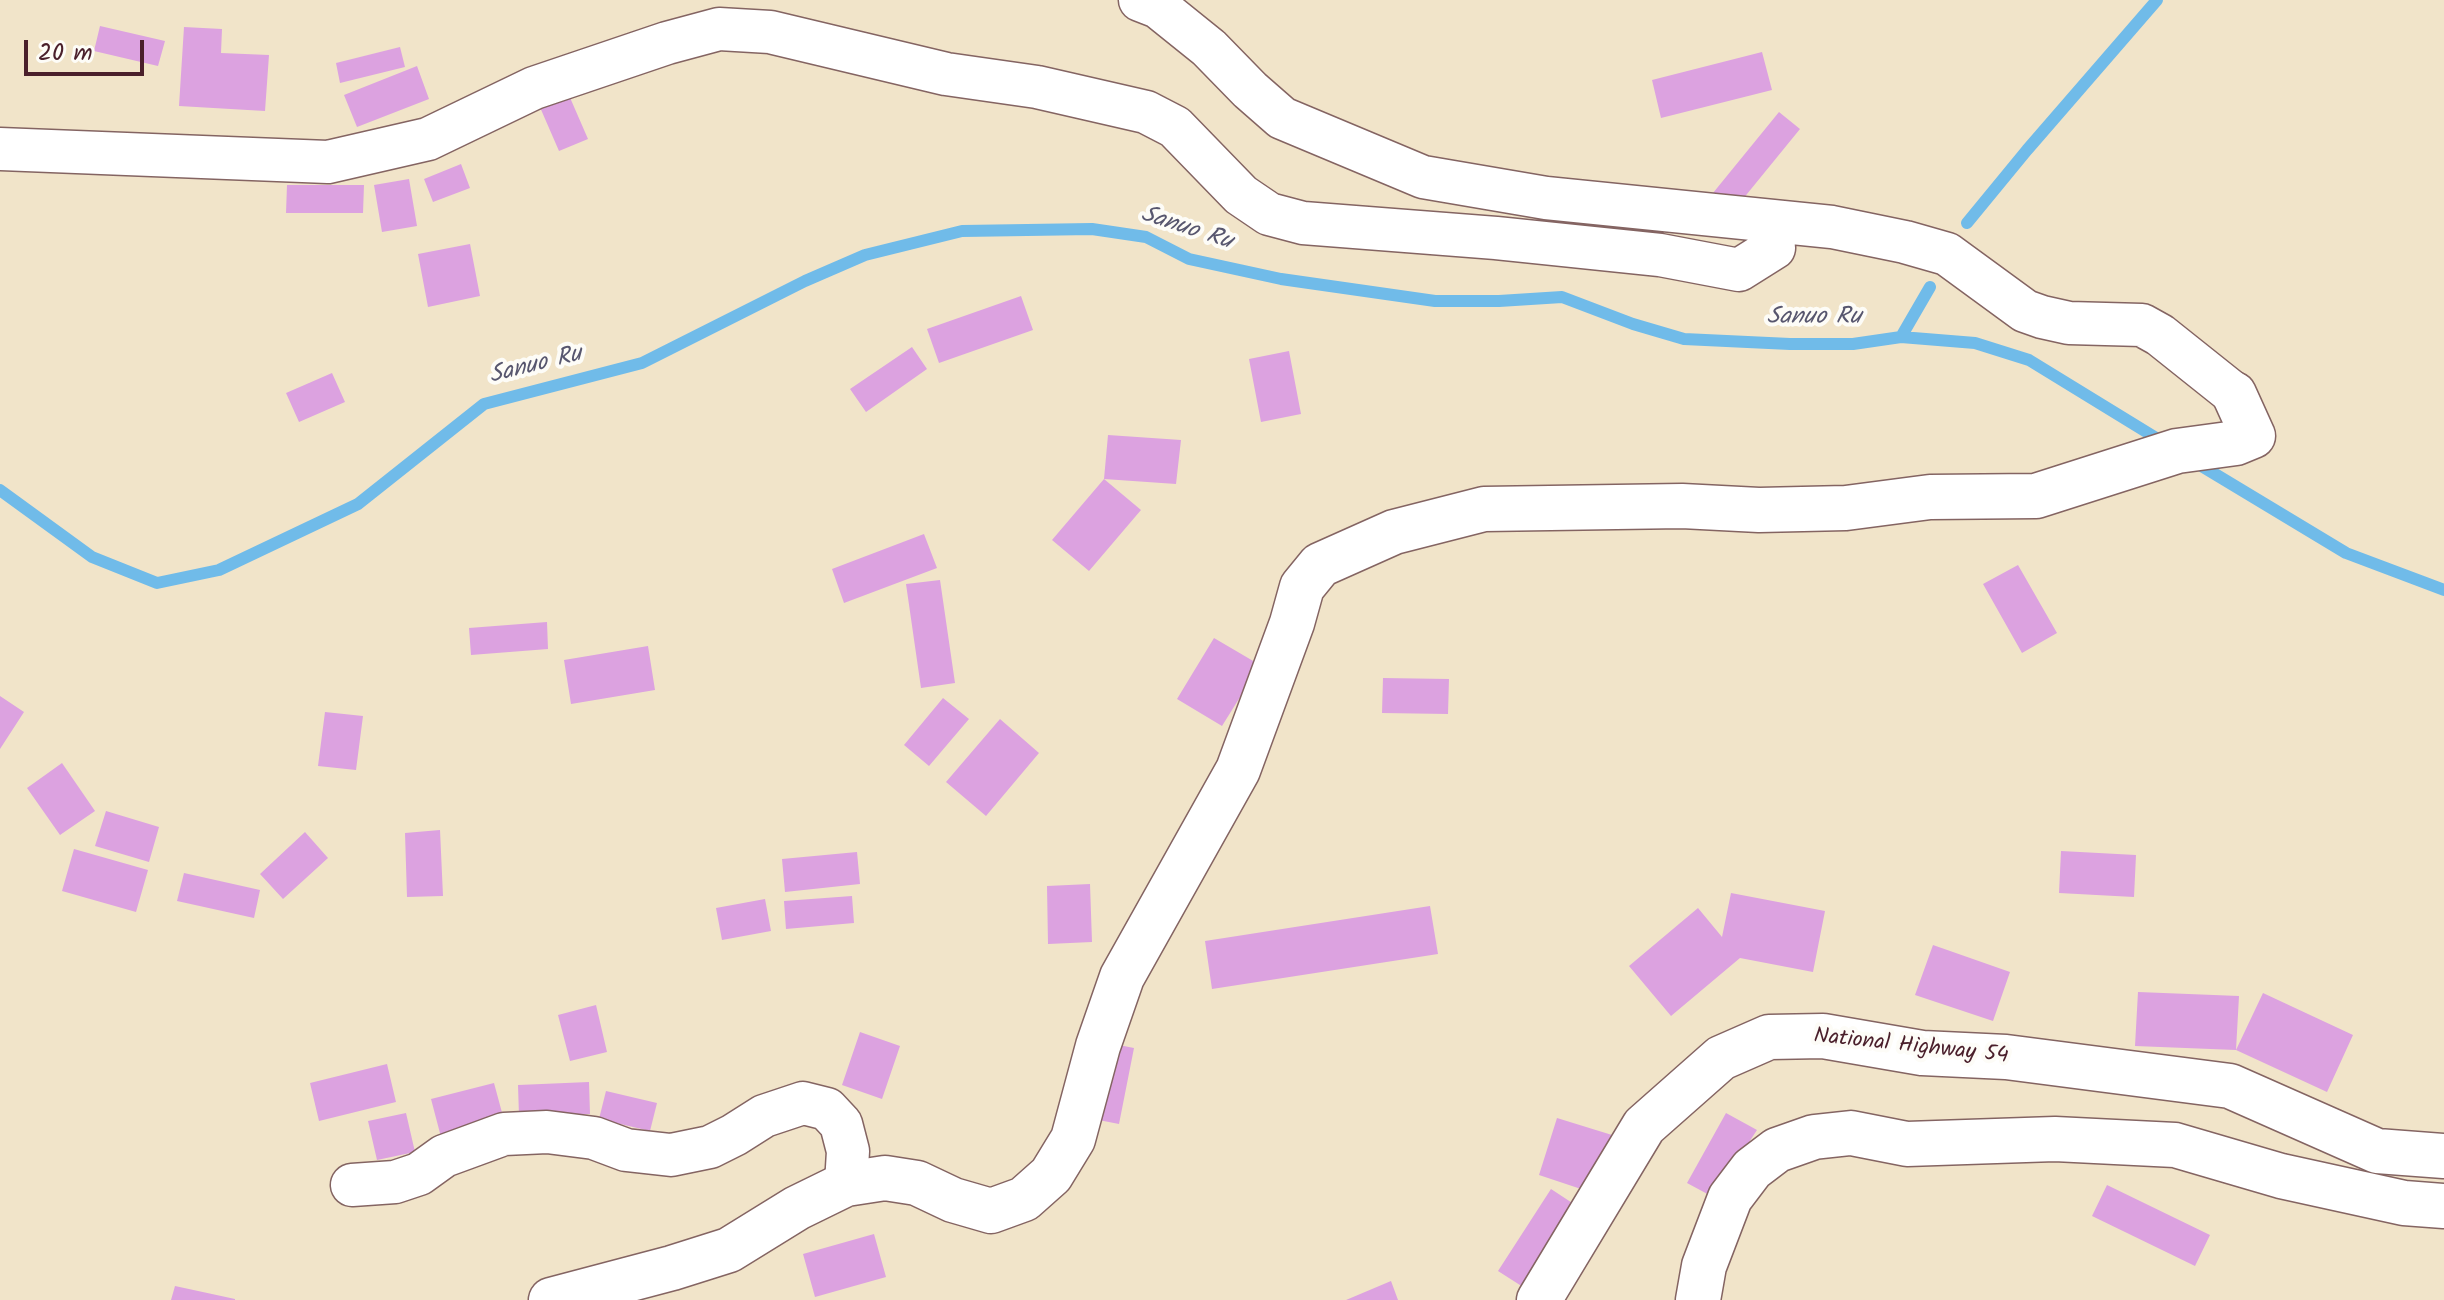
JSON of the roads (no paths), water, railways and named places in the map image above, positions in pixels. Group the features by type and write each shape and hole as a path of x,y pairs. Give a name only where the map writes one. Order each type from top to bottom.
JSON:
{"main road":[{"path":"551,1300 729,1250 797,1208 846,1184 896,1179 917,1183 953,1200 991,1211 1024,1199 1051,1175 1073,1139 1098,1046 1122,977 1238,770 1292,623 1302,587 1320,565 1394,532 1484,509 1682,506 1759,510 1846,508 1930,497 2036,496 2177,451 2236,443 2253,436 2234,394"},
{"name":"National Highway 54","path":"1539,1300 1644,1126 1721,1058 1769,1037 1823,1036 1922,1053 2006,1057 2230,1086 2377,1151 2444,1156"},
{"path":"1698,1300 1704,1266 1730,1198 1752,1169 1777,1150 1814,1137 1851,1133 1907,1144 2055,1139 2175,1145 2281,1176 2404,1203 2444,1206"}],"street":[{"path":"1140,0 1158,7 1209,48 1282,118 1423,177 1546,198 1832,227 1905,242 1947,254 2025,311 2042,317 2069,323 2142,325 2160,335 2234,394"},
{"path":"0,149 328,162 428,139 534,88 667,43 719,29 770,32 946,74 1037,87 1146,112 1175,127 1241,195 1269,214 1303,223 1355,225 1410,233 1645,253 1739,270 1774,248 1763,221"},
{"path":"352,1185 395,1182 419,1174 444,1156 504,1134 547,1132 594,1138 626,1150 671,1155 710,1147 764,1116 803,1103 827,1109 841,1124 848,1151 846,1184"}],"waterway":[{"path":"1967,223 2157,0"},
{"name":"Sanuo Ru","path":"0,490 92,557 157,583 219,570 358,504 484,404 642,363 805,281 865,255 962,231 1092,229 1146,237 1189,259 1281,279 1435,301 1562,297 1633,324 1684,339 1853,344 1901,337 1975,343 2029,360 2166,444"},
{"path":"1901,337 1930,287"},
{"name":"Sanuo Ru","path":"2195,462 2346,553 2444,590"}]}
